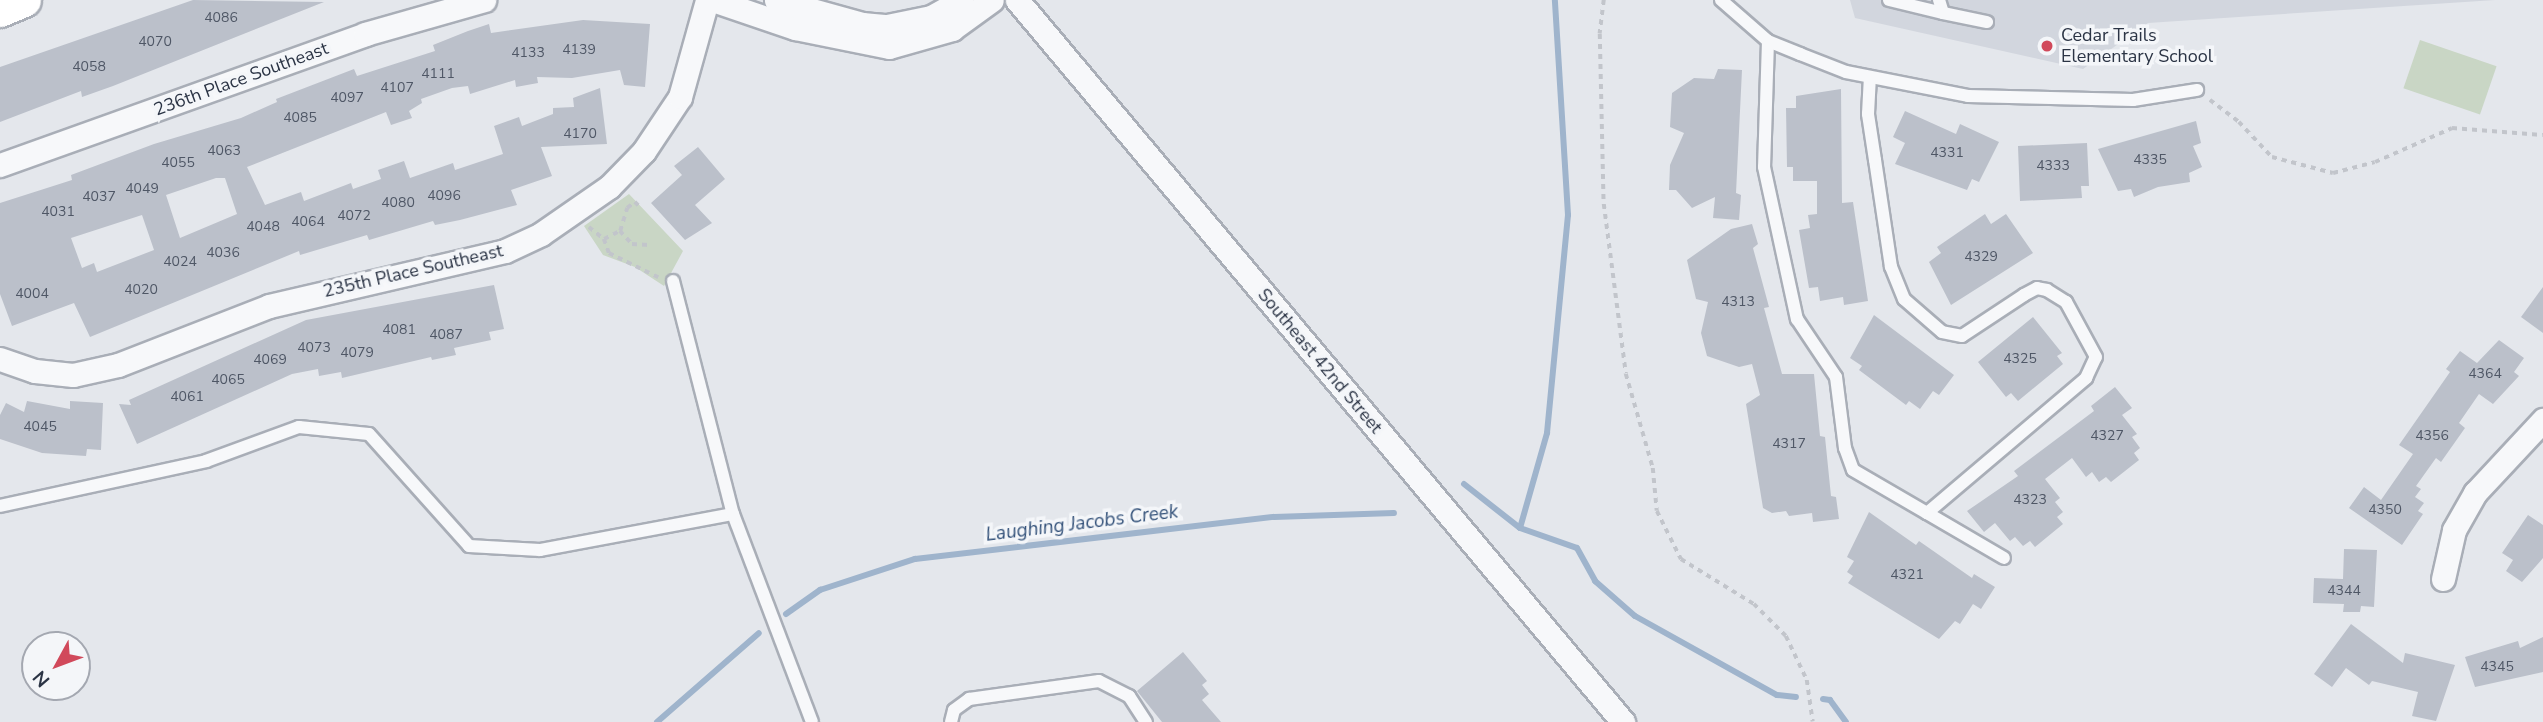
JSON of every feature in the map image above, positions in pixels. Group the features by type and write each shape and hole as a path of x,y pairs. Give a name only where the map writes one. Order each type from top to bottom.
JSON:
{"main road":[{"path":"0,10 24,0"}],"street":[{"name":"236th Place Southeast","path":"0,164 365,34 484,0"},
{"name":"235th Place Southeast","path":"0,359 35,371 73,375 118,365 269,306 505,251 541,234 609,187 644,151 680,97 707,0"},
{"path":"713,0 795,29 889,47 952,29 992,0"},
{"path":"776,0 862,24 887,26 931,17 962,0"},
{"name":"Southeast 42nd Street","path":"1017,0 1623,722"},
{"path":"2443,579 2454,530 2475,493 2543,419"}],"lane":[{"path":"1721,0 1768,41 1870,76 1968,96 2133,100 2197,90"},
{"path":"1889,0 1987,22"},
{"path":"1939,0 1943,13"},
{"path":"1768,41 1765,167 1797,319 1836,377 1845,449 1853,470 2004,558"},
{"path":"1870,76 1868,114 1891,267 1904,299 1942,332 1962,336 2024,295 2037,288 2047,290 2066,302 2096,357 2086,378 1927,513"},
{"path":"673,283 733,514 812,722"},
{"path":"0,506 205,461 299,427 369,434 468,546 540,550 733,514"},
{"path":"951,722 954,710 969,699 1099,681 1129,696 1146,722"}],"path":[{"path":"1604,0 1600,34 1604,204 1626,374 1653,468 1657,511 1681,559 1754,604 1786,636 1807,680 1813,722"},
{"path":"2197,90 2239,122 2272,157 2333,173 2375,162 2452,128 2543,135"},
{"path":"604,239 620,231 627,208 635,202 640,207"},
{"path":"587,222 604,239 609,253 673,283"},
{"path":"620,231 632,244 649,246"}],"shaded area":[{"name":"Cedar Trails Elementary School","path":"1850,0 2495,0 2148,23 2083,69 1855,18"}],"green space":[{"path":"2420,40 2497,66 2480,115 2403,88"},
{"path":"629,194 683,251 664,286 635,267 603,255 584,226"}],"building":[{"path":"193,0 324,2 113,86 82,97 81,91 0,122 0,67"},
{"path":"583,20 650,24 645,87 624,85 620,70 572,78 537,77 538,83 516,87 515,80 470,94 468,86 452,88 421,99 422,103 409,111 412,118 391,125 386,112 247,167 265,205 301,192 304,201 351,183 353,189 381,179 378,170 404,161 410,178 453,163 455,170 503,154 494,126 519,117 522,126 553,114 553,108 574,107 573,98 600,88 607,144 541,147 552,176 511,190 517,205 435,225 433,221 369,240 367,235 300,255 299,251 90,337 74,303 12,326 0,294 0,203 72,180 71,175 154,144 241,118 277,102 276,99 354,69 357,76 435,51 433,45 489,24 491,33","holes":["216,178 225,178 237,214 180,238 166,195","142,215 154,250 97,272 94,263 82,268 71,238"]},
{"path":"1718,69 1742,70 1736,193 1741,195 1739,220 1713,218 1715,197 1692,208 1676,190 1669,190 1670,165 1684,133 1670,127 1672,93 1694,78 1714,79"},
{"path":"1841,89 1842,203 1853,202 1868,301 1844,305 1843,297 1820,301 1818,287 1809,288 1799,230 1810,228 1808,215 1817,214 1817,181 1793,181 1793,167 1787,167 1786,108 1796,108 1796,96"},
{"path":"1905,111 1956,134 1960,124 1999,142 1979,182 1972,179 1967,190 1895,164 1905,143 1893,137"},
{"path":"2196,121 2201,143 2193,146 2202,167 2189,173 2190,182 2158,187 2134,197 2131,189 2118,191 2098,149"},
{"path":"2087,143 2089,186 2081,186 2082,198 2020,201 2018,146"},
{"path":"698,147 725,179 695,205 712,223 685,240 651,203 682,175 674,166"},
{"path":"1985,214 1991,224 2006,214 2033,253 1951,305 1929,262 1941,253 1937,247"},
{"path":"1752,224 1758,244 1753,248 1769,307 1764,308 1782,374 1814,374 1820,436 1825,437 1831,496 1836,497 1839,519 1813,522 1812,513 1789,516 1786,511 1772,513 1763,508 1746,404 1760,395 1752,364 1739,367 1707,356 1701,333 1708,302 1696,299 1687,260 1731,229"},
{"path":"494,285 504,329 489,332 491,340 454,348 456,355 432,360 431,357 342,378 341,372 319,376 318,369 292,374 137,444 119,404 131,405 129,400 306,320"},
{"path":"2543,287 2543,333 2521,317"},
{"path":"1874,315 1954,375 1939,395 1933,391 1920,409 1909,401 1906,405 1859,370 1862,366 1850,358"},
{"path":"2033,317 2062,353 2057,356 2063,364 2018,401 2011,393 2006,397 1978,362"},
{"path":"2499,340 2524,358 2514,372 2519,376 2493,404 2479,394 2459,423 2465,428 2441,462 2436,458 2416,486 2421,489 2415,497 2424,503 2418,511 2423,514 2402,545 2349,508 2364,487 2381,500 2413,454 2399,445 2450,372 2446,369 2460,351 2477,363"},
{"path":"2115,387 2132,408 2122,415 2137,434 2132,437 2140,448 2134,453 2139,460 2111,482 2106,477 2099,482 2092,472 2086,477 2072,458 2045,479 2060,498 2055,502 2063,512 2057,517 2063,524 2035,547 2030,541 2023,546 2015,537 2010,541 1995,523 1984,532 1967,511 2018,476 2014,471 2094,411 2091,406"},
{"path":"27,401 70,409 70,401 103,403 101,450 87,449 86,456 42,453 0,439 0,415 6,403 24,412"},
{"path":"1869,512 1916,545 1919,541 1972,578 1974,574 1995,587 1981,609 1973,604 1960,624 1955,621 1939,639 1848,583 1853,576 1847,572 1854,561 1847,557"},
{"path":"2528,515 2543,525 2543,558 2522,582 2506,571 2513,560 2502,553"},
{"path":"2344,549 2377,550 2374,607 2361,606 2360,612 2343,612 2344,604 2313,603 2314,578 2343,579"},
{"path":"2351,624 2403,663 2405,653 2455,665 2436,721 2412,716 2418,692 2372,681 2369,685 2346,668 2332,687 2314,674"},
{"path":"2543,637 2543,672 2475,687 2465,657 2518,641 2520,648"},
{"path":"1183,652 1207,681 1202,685 1209,694 1202,700 1221,722 1162,722 1137,691"}],"waterway":[{"path":"1520,528 1547,433 1568,215 1555,0"},
{"name":"Laughing Jacobs Creek","path":"1464,484 1520,528 1577,548 1595,581 1635,616 1777,695 1796,697"},
{"name":"Laughing Jacobs Creek","path":"786,614 820,590 915,559 1274,517 1394,513"},
{"name":"Laughing Jacobs Creek","path":"657,722 759,633"},
{"name":"Laughing Jacobs Creek","path":"1823,699 1830,700 1846,722"}],"place":[{"name":"Cedar Trails Elementary School","path":"2047,46"}]}
